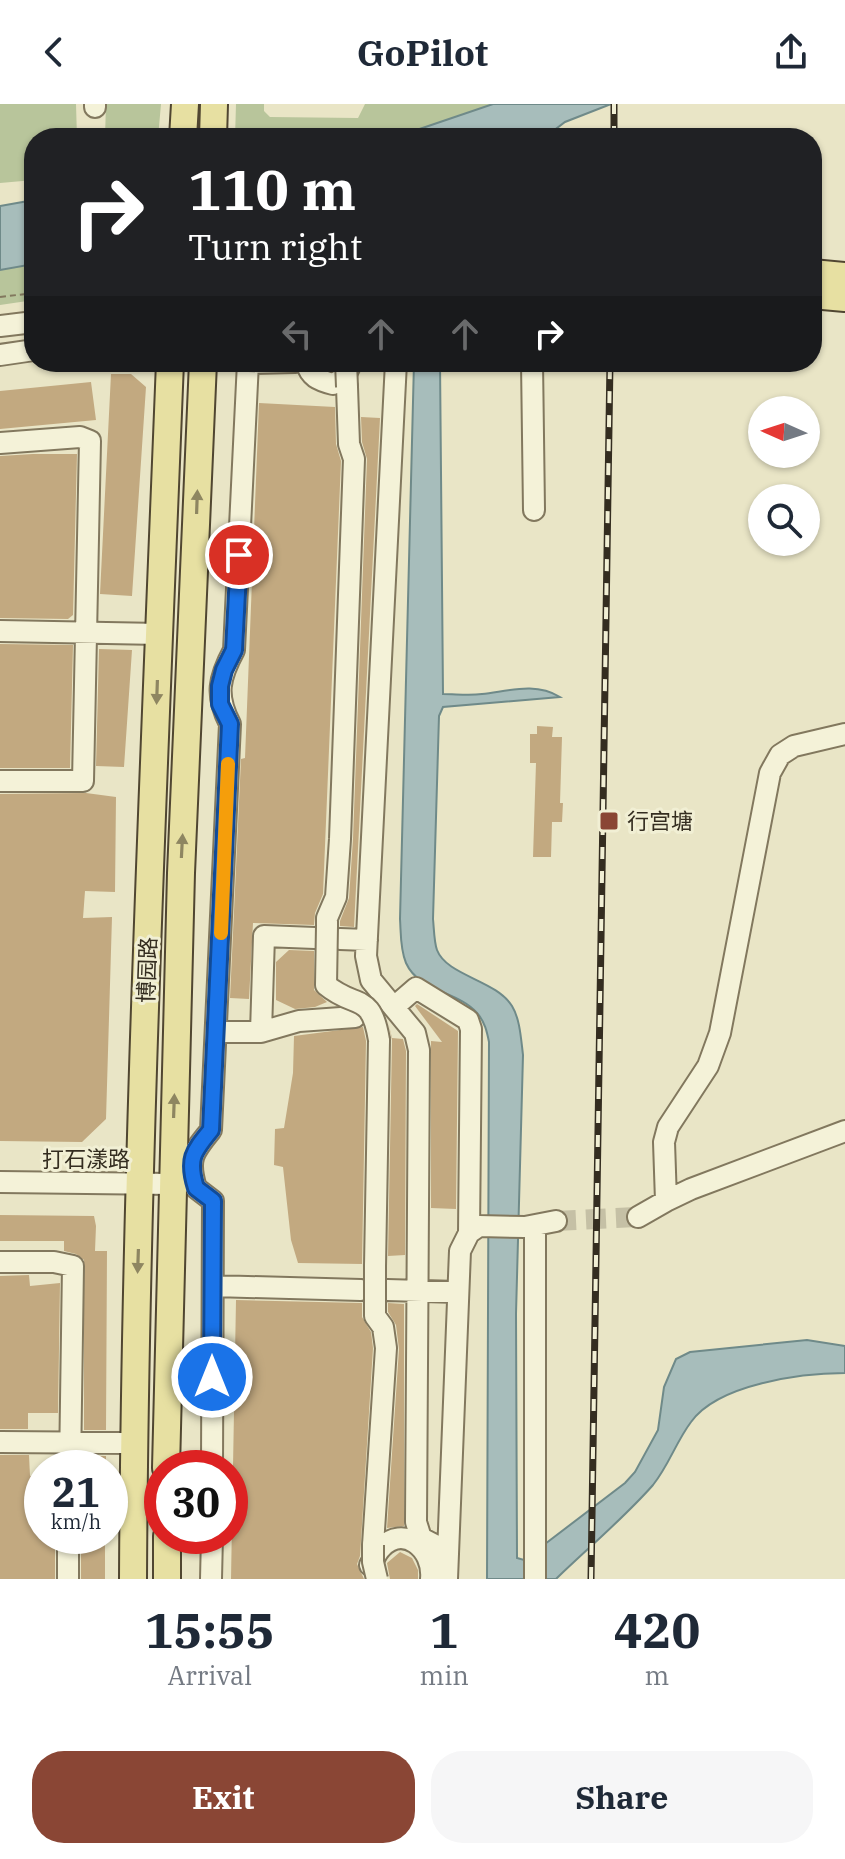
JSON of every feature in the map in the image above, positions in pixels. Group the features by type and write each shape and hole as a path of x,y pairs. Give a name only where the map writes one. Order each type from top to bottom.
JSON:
{"main road":[{"path":"184,128 185,104"},
{"path":"213,128 214,104"},
{"path":"822,274 845,276"},
{"path":"822,296 845,298"},
{"name":"博园路","path":"133,1579 140,1183 170,372"},
{"name":"博园路","path":"167,1450 179,1170 180,888 203,372"},
{"path":"167,1554 167,1579"}],"street":[{"path":"0,326 24,323"},
{"path":"0,355 24,351"},
{"path":"212,1450 213,1201 179,1170 211,1130 230,724 220,704 220,686 234,650 248,372"},
{"path":"309,372 333,384 344,378 346,372"},
{"path":"348,372 349,444 354,459 340,839 336,897 327,918 326,985 368,1006 375,1019 379,1040 374,1294 375,1316 383,1327 386,1348 381,1548 373,1562 372,1579"},
{"path":"395,372 366,956 371,980 395,1013 415,1033 419,1050 416,1522 421,1538 448,1552"},
{"path":"532,372 534,510"},
{"path":"0,443 80,437 90,441 83,781 0,781"},
{"path":"0,631 160,634"},
{"path":"191,687 220,686"},
{"path":"666,1201 664,1142 668,1127 708,1066 720,1033 770,773 780,755 794,746 845,734"},
{"path":"261,1032 264,936 327,934 367,940"},
{"path":"395,1013 416,988 468,1020 471,1029 474,1230 460,1251 447,1579"},
{"path":"216,1032 261,1032 299,1021 355,1017"},
{"path":"638,1217 691,1189 845,1131"},
{"name":"打石漾路","path":"0,1182 140,1183 179,1170"},
{"path":"474,1230 556,1221"},
{"path":"530,1226 535,1579"},
{"path":"0,1262 54,1262 73,1266 70,1450"},
{"path":"213,1286 374,1294 458,1292"},
{"path":"0,1442 134,1443"},
{"path":"372,1579 367,1570 383,1545 397,1540 413,1541 427,1553 432,1565 431,1579"},
{"path":"381,1548 411,1549 419,1556 424,1579"},
{"path":"68,1554 68,1579"},
{"path":"211,1579 212,1554"}],"path":[{"path":"0,297 24,294"}],"green space":[{"path":"0,104 76,104 77,128 24,128 24,181 0,183"},
{"path":"106,104 161,104 159,128 105,128"},
{"path":"236,104 264,104 264,111 270,117 358,118 365,104 493,104 422,128 235,128"},
{"path":"24,265 24,301 0,305 0,269"}],"water":[{"path":"493,104 611,104 557,128 422,128"},
{"path":"24,202 24,266 0,270 0,206"},
{"path":"414,372 440,372 443,694 477,695 531,689 551,692 560,697 443,707 439,716 433,919 436,947 442,959 451,966 505,997 515,1011 523,1055 516,1314 517,1558 524,1560 625,1483 635,1472 658,1430 664,1387 676,1359 690,1352 807,1340 845,1346 845,1373 807,1375 762,1383 720,1398 704,1409 691,1422 653,1485 556,1579 487,1579 489,1042 484,1023 477,1013 412,973 402,947 400,919"}],"building":[{"path":"111,374 131,374 146,387 132,596 100,594"},
{"path":"91,382 96,420 0,429 0,391"},
{"path":"259,403 335,407 336,444 341,461 323,894 314,925 253,923 249,999 230,998 241,759 245,758"},
{"path":"361,417 380,418 354,927 340,926 340,921 349,898 353,839 367,459 362,442"},
{"path":"77,454 73,615 68,619 0,618 0,456"},
{"path":"0,644 73,645 70,768 0,768"},
{"path":"99,649 132,650 124,767 96,766"},
{"name":"行宫塘","path":"537,726 553,727 552,737 562,737 562,822 552,822 551,857 533,857 536,763 530,763 530,734 537,734"},
{"path":"86,793 116,797 115,892 85,891 83,918 112,917 106,1119 82,1142 0,1141 0,794"},
{"path":"289,950 314,951 314,990 327,1002 295,1009 276,1000 276,962"},
{"path":"417,1004 458,1031 456,1209 431,1208 431,1041 442,1042 415,1006"},
{"path":"388,1022 392,1038 403,1039 406,1051 405,1255 388,1256 392,1040"},
{"path":"363,1027 366,1041 362,1264 298,1263 291,1240 283,1167 274,1165 275,1129 284,1128 293,1073 294,1036"},
{"path":"0,1215 94,1216 95,1251 107,1251 106,1430 84,1430 84,1260 64,1251 64,1241 0,1241"},
{"path":"29,1275 30,1286 60,1283 58,1413 28,1413 28,1429 0,1429 0,1276"},
{"path":"236,1300 362,1303 362,1317 371,1332 373,1348 360,1556 357,1564 364,1579 231,1579 231,1554 248,1554 248,1450 233,1450"},
{"path":"388,1303 404,1304 404,1526 387,1528 399,1349 396,1325 388,1312"},
{"path":"0,1455 24,1455 24,1554 55,1554 55,1579 0,1579"},
{"path":"400,1552 412,1558 418,1570 418,1579 390,1579 387,1563"},
{"path":"81,1554 105,1554 105,1579 81,1579"}],"tunnel":[{"path":"556,1221 638,1217"}],"railway":[{"path":"614,104 614,128"},
{"path":"591,1579 610,372"}],"slow traffic":[{"path":"221,933 228,764"}],"place":[{"name":"行宫塘","path":"609,821"}],"route":[{"path":"212,1377 213,1201 196,1188 191,1160 211,1130 230,724 220,704 220,686 234,650 239,555"}]}
